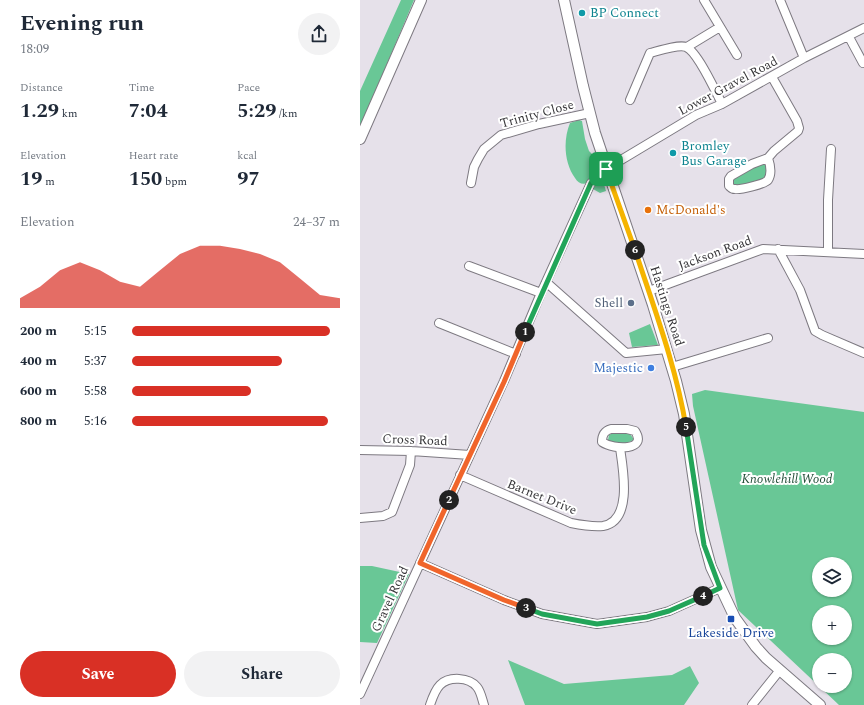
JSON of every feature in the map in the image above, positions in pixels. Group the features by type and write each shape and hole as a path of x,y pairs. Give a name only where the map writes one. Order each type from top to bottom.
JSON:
{"main road":[{"path":"360,138 421,0"},
{"name":"Hastings Road","path":"564,0 604,172 649,291 667,349 684,414 704,545 720,588 734,618 766,658 820,705"}],"street":[{"path":"704,0 737,56"},
{"path":"780,0 804,58"},
{"path":"687,47 720,27"},
{"name":"Lower Gravel Road","path":"604,172 696,116 722,104 804,58 864,28"},
{"path":"849,36 863,62"},
{"path":"630,100 650,53 681,46 687,47 695,54 722,104"},
{"path":"768,158 770,176 768,181 738,190 729,186 729,179 731,176 752,164 768,158 798,131 799,128 797,121 772,77"},
{"name":"Trinity Close","path":"471,183 474,168 484,149 501,135 539,124 590,113"},
{"path":"828,252 830,150"},
{"name":"Gravel Road","path":"360,694 516,354 541,293 591,183 604,172"},
{"name":"Jackson Road","path":"649,291 763,249 864,254"},
{"path":"778,249 800,290 815,331 864,354"},
{"path":"469,266 541,293"},
{"path":"546,282 626,353 667,349"},
{"path":"439,323 516,354"},
{"path":"672,368 768,338"},
{"name":"Barnet Drive","path":"460,476 572,523 587,526 602,526 616,519 621,509 624,491 624,473 620,448"},
{"name":"Cross Road","path":"360,450 411,451 470,455"},
{"path":"360,518 383,516 392,512 410,465 411,451"},
{"path":"420,563 504,600 542,614 597,624 647,617 669,611 720,588"},
{"path":"752,705 780,670"},
{"path":"430,705 440,684 448,680 457,679 469,681 476,686 484,705"}],"green space":[{"path":"401,0 414,0 360,128 360,91"},
{"path":"579,120 582,121 585,139 589,151 593,155 595,166 588,183 584,184 577,181 571,172 566,151 566,137 570,123"},
{"path":"764,163 766,164 767,174 762,181 733,186 731,180 751,168"},
{"path":"601,180 603,181 606,191 600,193 593,189"},
{"path":"650,324 658,345 632,347 629,333"},
{"name":"Knowlehill Wood","path":"705,390 864,412 864,705 839,705 826,693 852,693 852,653 812,653 812,680 738,610 693,406 692,394"},
{"path":"630,434 633,440 624,443 614,442 608,440 609,435"},
{"path":"360,566 372,566 409,574 377,643 360,642"},
{"path":"508,660 564,684 672,675 690,666 699,683 684,705 525,705"}],"place":[{"name":"BP Connect","path":"582,13"},
{"name":"Bromley Bus Garage","path":"673,153"},
{"name":"McDonald's","path":"648,210"},
{"name":"Shell","path":"631,303"},
{"name":"Majestic","path":"651,368"},
{"name":"Lakeside Drive","path":"731,619"}],"route":[{"path":"606,169 653,305 675,379 684,414 704,545 720,588 669,611 647,617 597,624 542,614 504,600 420,563 504,382 541,293 591,183 602,175 606,169"}]}
